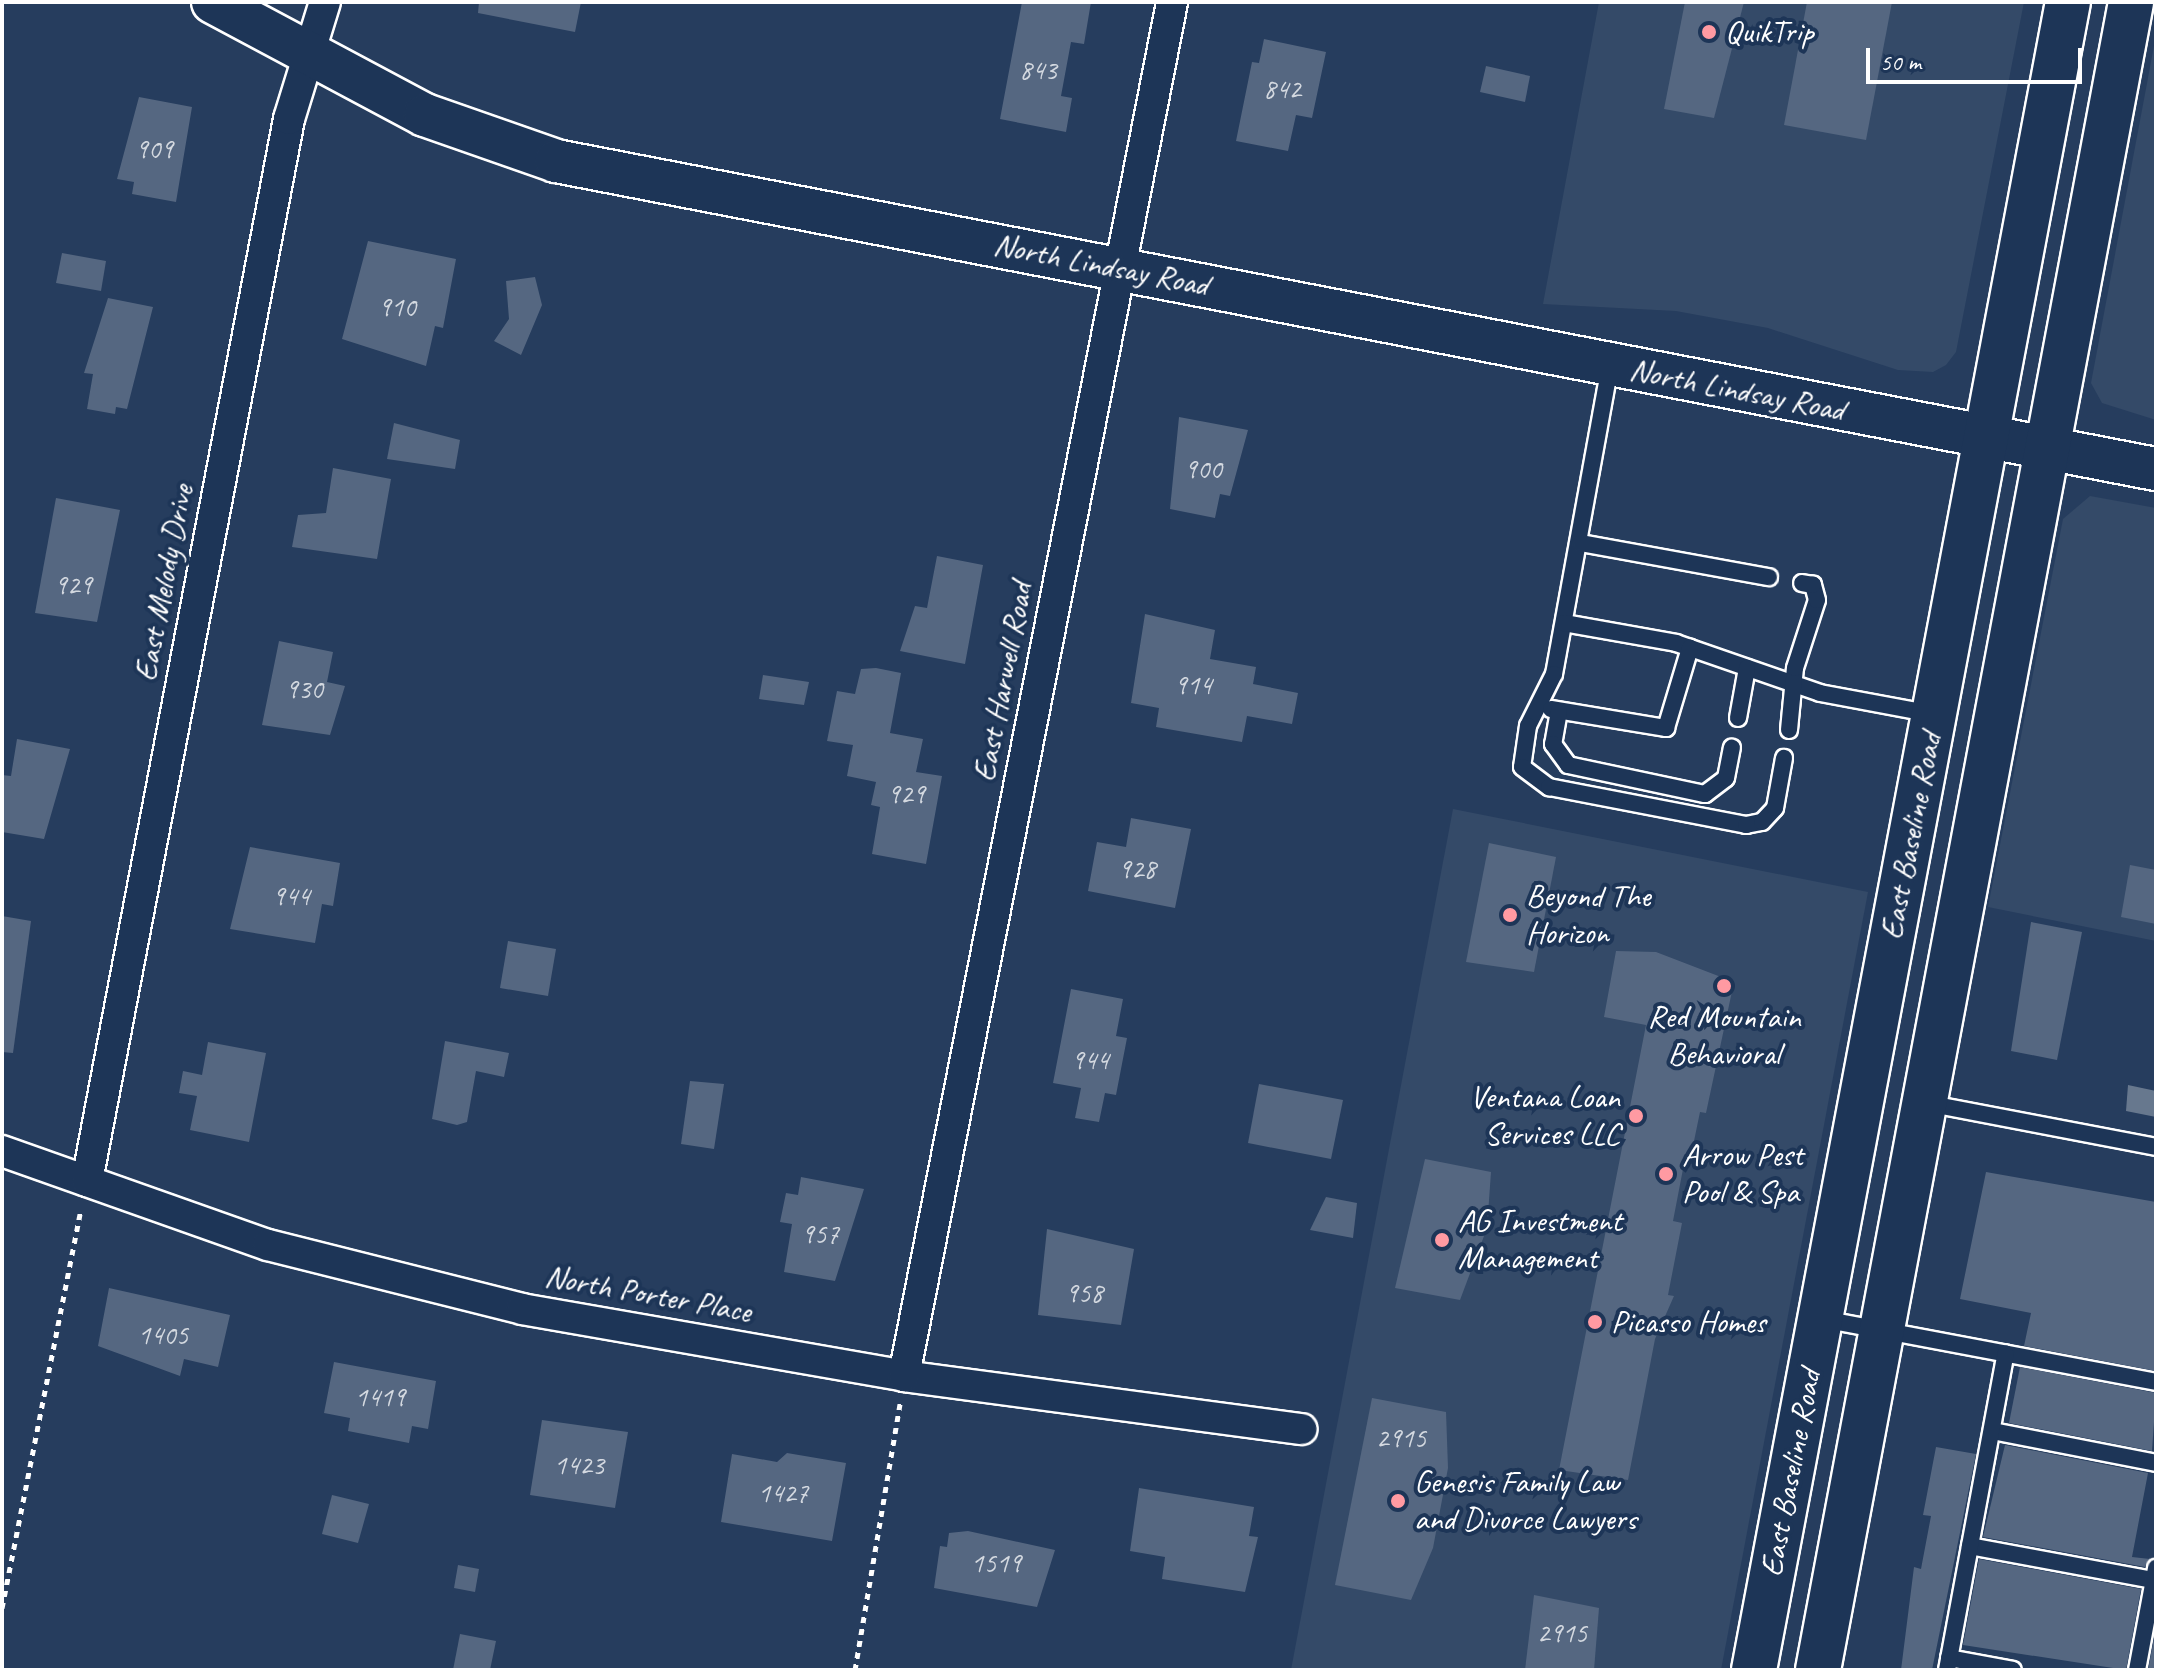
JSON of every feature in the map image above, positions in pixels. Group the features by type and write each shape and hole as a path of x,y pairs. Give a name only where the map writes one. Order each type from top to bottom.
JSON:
{"main road":[{"name":"North Lindsay Road","path":"213,2 425,115 556,161 2156,469"},
{"name":"East Baseline Road","path":"1818,1670 1924,1103 2017,442 2068,2"},
{"name":"East Baseline Road","path":"1754,1670 1933,714 2017,442 2131,2"}],"street":[{"name":"East Melody Drive","path":"87,1181 306,53 325,2"},
{"name":"East Harwell Road","path":"904,1376 1172,2"},
{"name":"North Porter Place","path":"2,1151 268,1245 522,1309 904,1376 1301,1429"}],"lane":[{"path":"1610,366 1581,543 1564,623 1522,767 1549,787 1746,825 1762,822 1775,808 1784,758"},
{"path":"1581,543 1769,577"},
{"path":"1789,730 1817,600 1813,585 1802,583"},
{"path":"1564,623 1690,648 1797,682 1933,714"},
{"path":"1538,707 1666,728 1690,648"},
{"path":"1738,718 1747,668"},
{"path":"1559,711 1553,744 1568,765 1705,794 1726,778 1732,748"},
{"path":"1924,1103 2156,1147"},
{"path":"1820,1319 2156,1382"},
{"path":"2006,1353 1948,1664 2013,1670"},
{"path":"1992,1431 2156,1463"},
{"path":"1970,1546 2155,1574 2137,1670"}],"path":[{"path":"2,1608 87,1181"},
{"path":"855,1670 904,1376"}],"shaded area":[{"path":"1599,2 2024,2 1956,352 1946,365 1933,372 1898,370 1768,328 1676,311 1543,304"},
{"path":"2156,35 2156,420 2102,403 2091,383"},
{"path":"2090,496 2156,508 2156,941 1988,907 2063,519"},
{"path":"1453,809 1868,892 1721,1670 1291,1670"},
{"path":"2128,1085 2156,1091 2156,1117 2126,1111"}],"building":[{"path":"479,2 581,2 575,32 478,13"},
{"path":"1022,2 1091,2 1084,44 1071,42 1061,96 1072,98 1066,132 1000,119"},
{"name":"QuikTrip","path":"1685,2 1744,2 1714,118 1664,109"},
{"name":"QuikTrip","path":"1807,2 1892,2 1866,140 1784,125"},
{"path":"1264,39 1326,52 1312,118 1296,115 1288,151 1236,141 1252,62 1259,63"},
{"path":"1486,66 1530,76 1525,102 1480,92"},
{"path":"139,97 192,107 176,202 132,194 134,182 117,179"},
{"path":"368,241 456,259 443,328 435,326 426,366 342,339"},
{"path":"62,253 106,261 101,291 56,283"},
{"path":"535,277 542,305 521,355 494,341 509,319 506,281"},
{"path":"108,298 153,307 127,409 116,407 115,414 87,409 93,374 84,373"},
{"path":"1179,417 1248,430 1230,496 1220,494 1215,518 1170,509"},
{"path":"394,423 460,440 455,469 387,459"},
{"path":"333,468 391,479 377,559 292,547 298,515 326,513"},
{"path":"56,498 120,510 97,622 35,613"},
{"path":"937,556 983,565 965,664 900,651 915,606 927,608"},
{"path":"1145,614 1215,630 1210,659 1256,667 1253,684 1298,693 1292,724 1247,716 1242,742 1156,727 1159,708 1131,703"},
{"path":"279,641 333,652 327,682 345,686 330,735 262,725"},
{"path":"876,668 901,673 890,733 923,739 916,772 942,776 926,864 872,854 880,807 871,805 876,782 847,776 853,745 827,741 837,691 855,694 861,669"},
{"path":"763,675 809,682 804,705 759,699"},
{"path":"17,739 70,749 44,839 2,832 2,775 11,776"},
{"path":"1131,818 1191,829 1175,908 1088,891 1097,842 1126,847"},
{"name":"Beyond The Horizon","path":"1489,843 1556,857 1534,972 1466,962"},
{"path":"250,847 340,863 333,906 322,904 315,943 230,929"},
{"path":"2130,865 2156,870 2156,924 2121,917"},
{"path":"2,916 31,921 13,1053 2,1052"},
{"path":"2031,922 2082,932 2057,1060 2011,1051"},
{"path":"508,941 556,949 548,996 500,988"},
{"path":"1616,951 1656,952 1734,982 1706,1113 1700,1112 1688,1170 1683,1169 1673,1221 1682,1223 1668,1295 1674,1296 1655,1339 1628,1480 1559,1470 1646,1025 1604,1017"},
{"path":"1071,989 1123,999 1116,1036 1127,1038 1116,1095 1105,1093 1099,1122 1075,1118 1081,1088 1053,1083"},
{"path":"445,1041 509,1053 504,1077 476,1071 467,1122 457,1125 432,1119"},
{"path":"208,1042 266,1053 249,1142 190,1130 197,1096 179,1093 183,1071 202,1075"},
{"path":"690,1081 724,1084 714,1149 681,1144"},
{"path":"1259,1084 1343,1100 1331,1159 1248,1143"},
{"name":"AG Investment Management","path":"1425,1159 1491,1172 1487,1228 1460,1300 1395,1288"},
{"path":"1986,1172 2156,1202 2156,1371 2024,1346 2031,1313 1960,1299"},
{"path":"801,1177 864,1189 835,1281 784,1272 792,1224 780,1222 786,1193 798,1195"},
{"path":"1326,1197 1357,1203 1353,1238 1310,1230"},
{"path":"1047,1229 1134,1249 1121,1325 1038,1315"},
{"path":"109,1288 230,1315 218,1367 184,1359 180,1376 98,1346"},
{"path":"334,1362 436,1381 428,1429 412,1426 409,1443 348,1431 350,1418 324,1413"},
{"path":"2020,1367 2156,1393 2152,1451 2009,1423"},
{"name":"Genesis Family Law and Divorce Lawyers","path":"1372,1398 1446,1412 1448,1468 1433,1548 1411,1600 1335,1585"},
{"path":"542,1420 628,1432 615,1508 530,1495"},
{"path":"2005,1445 2148,1473 2132,1557 2150,1559 2145,1567 1983,1537"},
{"path":"1936,1447 1976,1454 1932,1670 1901,1670 1914,1567 1921,1569 1931,1516 1923,1515"},
{"path":"787,1453 846,1463 832,1541 721,1522 732,1454 777,1462"},
{"path":"1139,1488 1254,1507 1249,1536 1258,1537 1245,1592 1162,1579 1165,1557 1130,1551"},
{"path":"332,1495 369,1504 358,1543 322,1534"},
{"path":"968,1531 1055,1550 1037,1607 934,1588 940,1546 947,1547 949,1533"},
{"path":"1979,1559 2141,1589 2126,1670 1963,1645"},
{"path":"458,1565 479,1569 475,1592 454,1588"},
{"path":"1534,1595 1599,1608 1594,1670 1525,1670"},
{"path":"2156,1628 2156,1670 2148,1670"},
{"path":"460,1634 496,1641 490,1670 453,1670"}],"place":[{"name":"QuikTrip","path":"1709,32"},
{"name":"Beyond The Horizon","path":"1510,915"},
{"name":"Red Mountain Behavioral","path":"1724,986"},
{"name":"Ventana Loan Services LLC","path":"1636,1116"},
{"name":"Arrow Pest Pool & Spa","path":"1666,1174"},
{"name":"AG Investment Management","path":"1442,1240"},
{"name":"Picasso Homes","path":"1595,1322"},
{"name":"Genesis Family Law and Divorce Lawyers","path":"1398,1501"}]}
